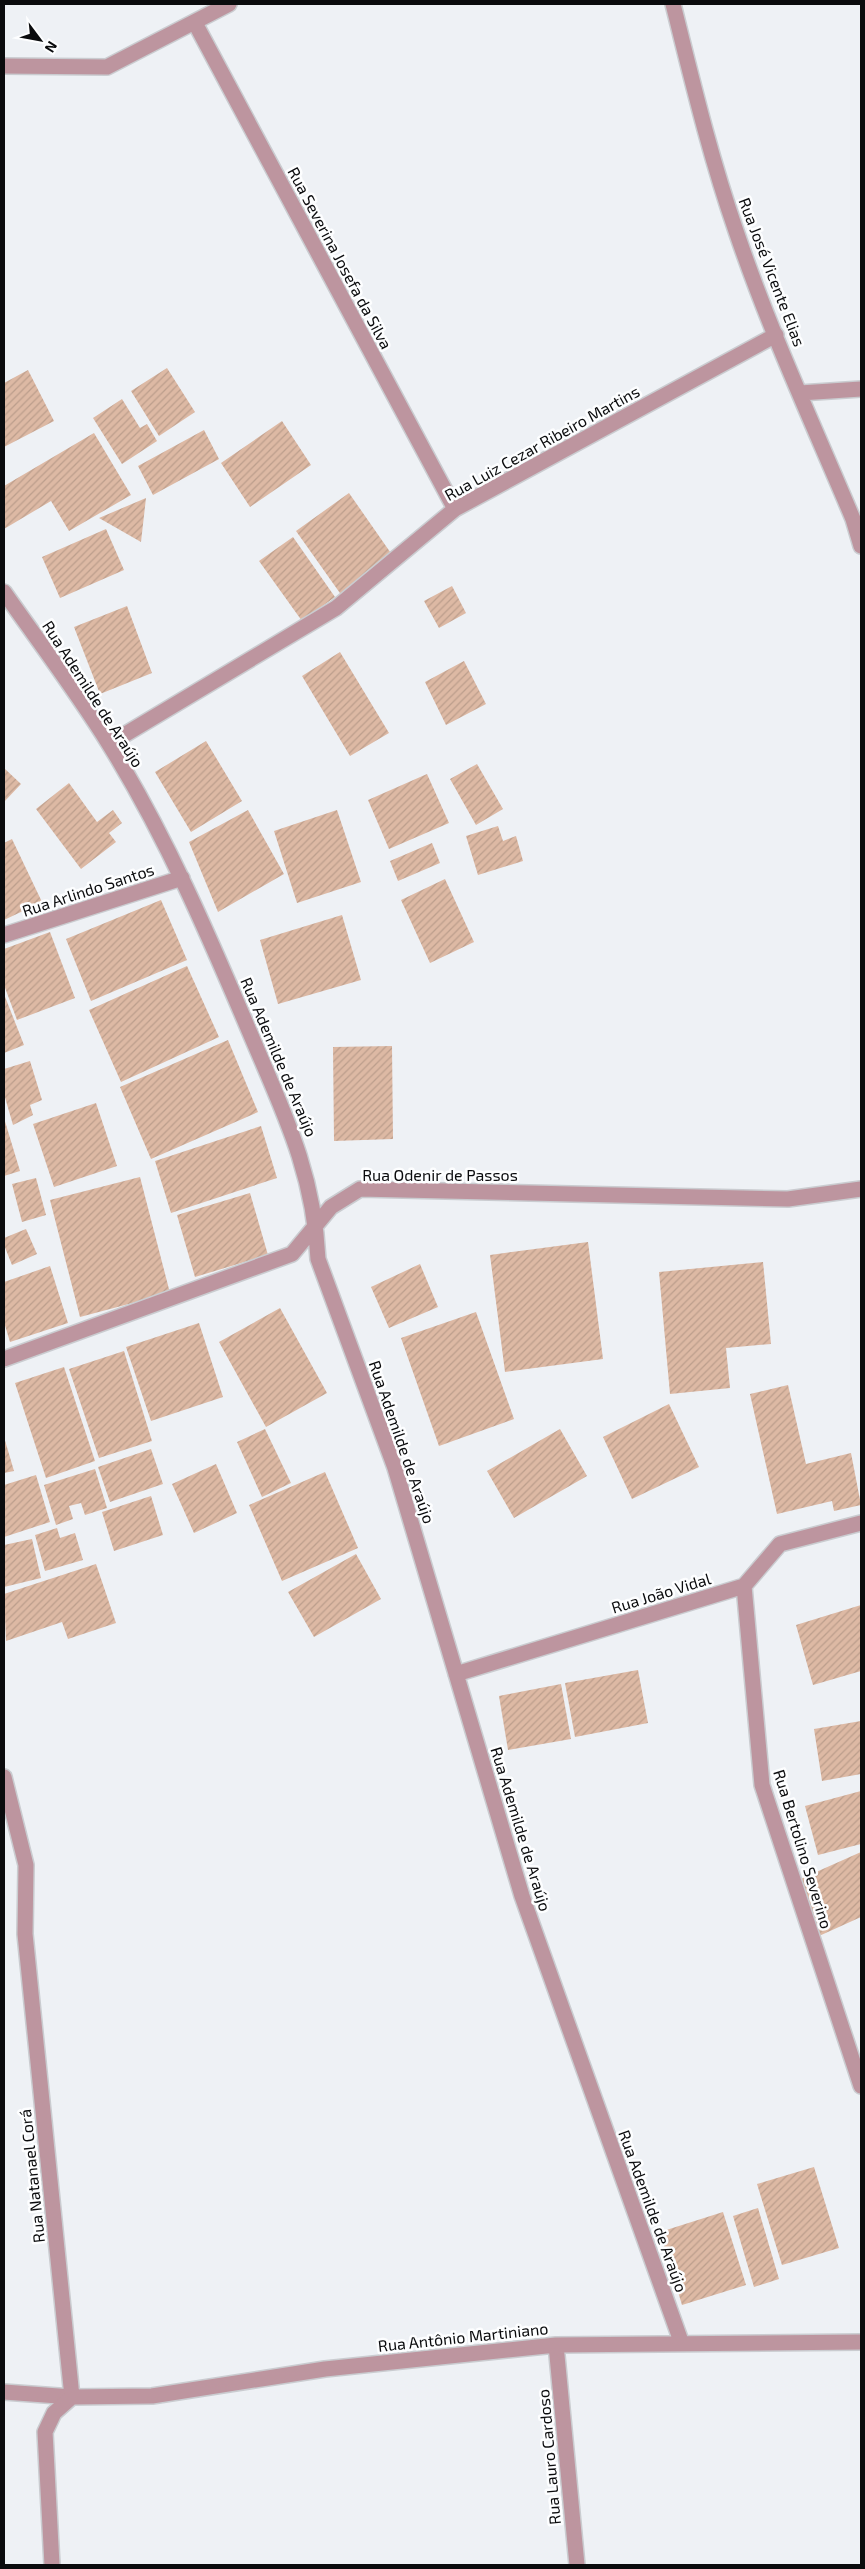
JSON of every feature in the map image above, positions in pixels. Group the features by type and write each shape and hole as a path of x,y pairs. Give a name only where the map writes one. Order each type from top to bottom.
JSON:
{"street":[{"path":"4,66 107,67 229,4"},
{"name":"Rua José Vicente Elias","path":"673,4 703,124 736,231 776,334 853,519 861,546"},
{"name":"Rua Severina Josefa da Silva","path":"195,23 455,509"},
{"name":"Rua Luiz Cezar Ribeiro Martins","path":"109,744 336,608 455,509 776,334"},
{"path":"800,393 861,388"},
{"name":"Rua Ademilde de Araújo","path":"4,592 109,744 182,878 296,1142 311,1192 317,1226 318,1259 395,1468 522,1896 682,2344"},
{"name":"Rua Arlindo Santos","path":"4,935 182,878"},
{"name":"Rua Odenir de Passos","path":"4,1359 292,1254 331,1207 360,1189 788,1198 861,1189"},
{"path":"744,1586 780,1544 861,1523"},
{"name":"Rua João Vidal","path":"456,1674 744,1586"},
{"name":"Rua Bertolino Severino","path":"744,1586 762,1785 861,2086"},
{"name":"Rua Natanael Corá","path":"4,1777 26,1865 25,1934 72,2397"},
{"name":"Rua Antônio Martiniano","path":"4,2392 72,2397 152,2396 325,2370 556,2344 861,2342"},
{"name":"Rua Lauro Cardoso","path":"556,2344 577,2565"},
{"path":"52,2565 45,2432 54,2413 72,2397"}],"building":[{"path":"167,368 195,412 159,436 131,391"},
{"path":"28,370 54,421 4,447 4,383"},
{"path":"122,399 140,428 147,424 157,441 122,464 93,418"},
{"path":"282,421 311,465 250,507 221,463"},
{"path":"204,430 219,459 153,495 138,466"},
{"path":"94,433 131,495 69,531 51,501 4,529 4,486"},
{"path":"349,493 395,559 342,596 296,531"},
{"path":"146,498 141,542 99,518"},
{"path":"106,529 124,570 60,598 42,557"},
{"path":"293,537 335,597 302,621 259,561"},
{"path":"452,586 466,613 439,628 424,601"},
{"path":"127,606 152,673 100,694 74,627"},
{"path":"340,652 389,733 350,756 302,676"},
{"path":"464,661 486,704 446,725 425,682"},
{"path":"206,741 242,801 191,832 155,772"},
{"path":"477,764 503,809 476,825 450,779"},
{"path":"4,768 21,784 4,802"},
{"path":"427,774 449,823 389,849 368,800"},
{"path":"69,783 97,822 113,810 122,823 109,833 116,842 81,869 36,809"},
{"path":"248,810 284,874 218,912 189,842"},
{"path":"337,810 361,882 297,903 274,831"},
{"path":"498,826 503,841 516,836 523,861 478,875 466,836"},
{"path":"12,839 42,902 4,920 4,843"},
{"path":"432,843 440,863 398,881 390,861"},
{"path":"445,879 474,942 430,963 401,900"},
{"path":"161,900 187,960 91,1001 66,939"},
{"path":"342,915 361,980 278,1004 260,940"},
{"path":"50,932 75,998 17,1020 4,985 4,949"},
{"path":"187,966 219,1037 121,1082 89,1010"},
{"path":"4,994 24,1045 4,1053"},
{"path":"228,1040 258,1112 151,1159 120,1087"},
{"path":"392,1046 393,1139 334,1141 333,1047"},
{"path":"30,1061 42,1100 30,1105 33,1115 13,1125 4,1094 4,1069"},
{"path":"96,1103 117,1166 54,1187 33,1124"},
{"path":"4,1118 20,1171 4,1176"},
{"path":"261,1126 277,1178 171,1213 155,1161"},
{"path":"140,1177 170,1293 80,1317 50,1200"},
{"path":"36,1178 46,1215 22,1222 12,1184"},
{"path":"250,1193 268,1255 195,1277 177,1215"},
{"path":"26,1229 37,1254 12,1265 4,1245 4,1238"},
{"path":"588,1242 603,1359 505,1372 490,1255"},
{"path":"763,1262 771,1344 726,1348 730,1388 670,1394 659,1272"},
{"path":"420,1264 438,1307 389,1328 371,1287"},
{"path":"50,1266 68,1323 10,1342 4,1322 4,1282"},
{"path":"280,1308 327,1393 266,1427 219,1342"},
{"path":"476,1312 514,1419 439,1446 401,1338"},
{"path":"199,1323 223,1397 151,1421 126,1347"},
{"path":"124,1351 152,1441 99,1458 69,1369"},
{"path":"64,1367 95,1461 46,1478 15,1383"},
{"path":"788,1385 806,1464 851,1453 861,1505 834,1511 832,1501 777,1514 750,1394"},
{"path":"669,1404 699,1467 632,1499 603,1437"},
{"path":"265,1429 291,1483 262,1497 237,1442"},
{"path":"560,1429 587,1476 514,1518 487,1471"},
{"path":"4,1437 14,1471 4,1473"},
{"path":"151,1449 163,1484 110,1502 98,1467"},
{"path":"216,1464 237,1513 194,1533 172,1484"},
{"path":"95,1469 107,1508 85,1515 81,1503 69,1506 73,1519 56,1525 44,1485"},
{"path":"325,1472 358,1548 282,1581 249,1505"},
{"path":"36,1475 50,1522 4,1537 4,1485"},
{"path":"151,1496 163,1535 114,1551 102,1512"},
{"path":"57,1528 60,1538 75,1533 83,1560 45,1571 35,1535"},
{"path":"32,1539 41,1578 4,1587 4,1545"},
{"path":"356,1554 381,1599 314,1637 288,1592"},
{"path":"96,1564 116,1623 68,1639 62,1622 6,1641 4,1594"},
{"path":"861,1605 861,1671 813,1685 796,1625"},
{"path":"638,1670 648,1723 575,1737 565,1683"},
{"path":"561,1684 571,1739 508,1750 499,1696"},
{"path":"861,1721 861,1774 822,1781 814,1729"},
{"path":"861,1791 861,1844 818,1855 805,1806"},
{"path":"861,1852 861,1917 819,1936 796,1881"},
{"path":"814,2167 839,2248 782,2265 757,2184"},
{"path":"758,2208 779,2279 754,2287 733,2216"},
{"path":"723,2212 746,2285 682,2305 660,2232"}]}
